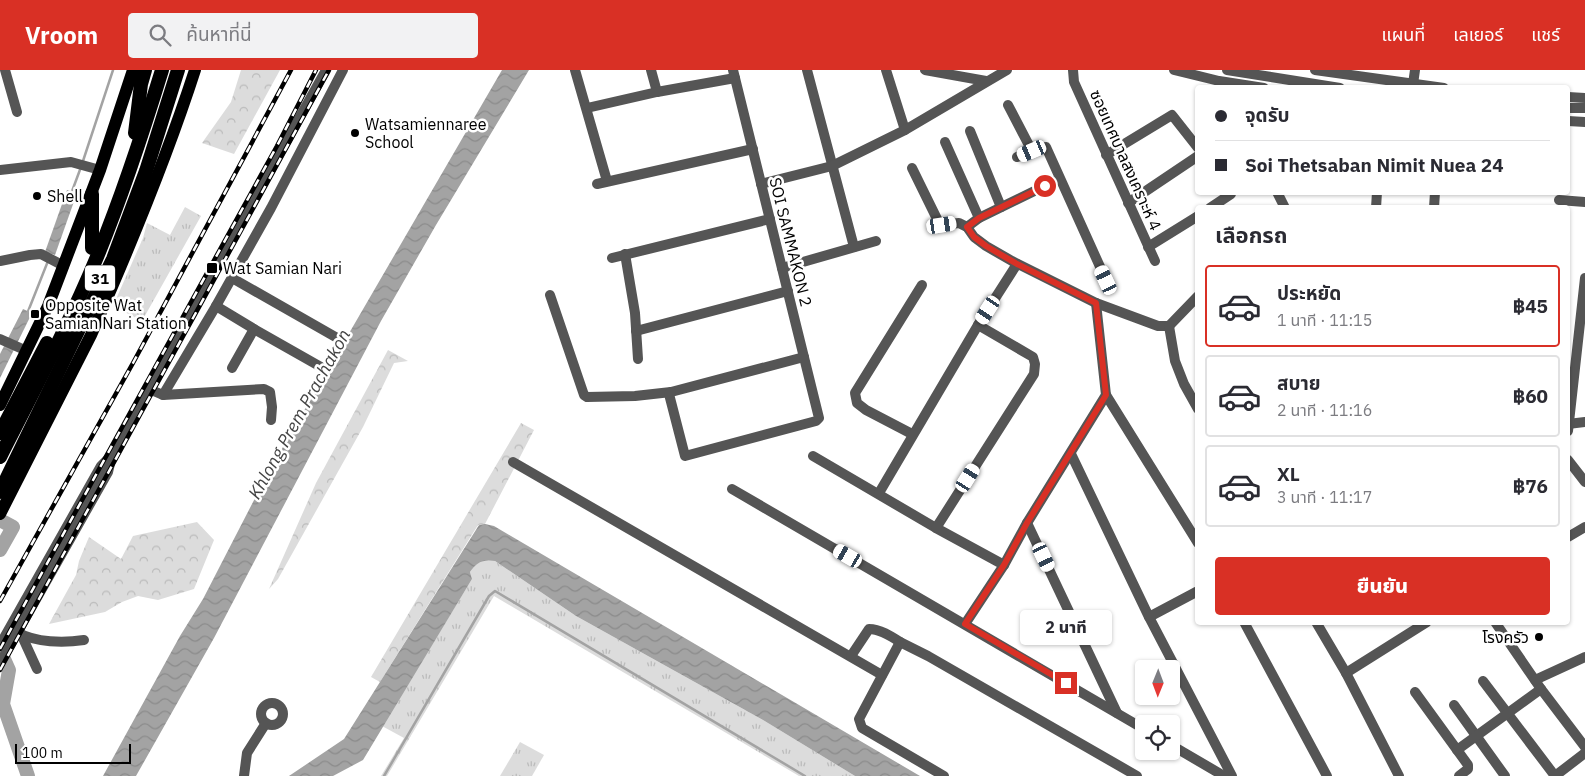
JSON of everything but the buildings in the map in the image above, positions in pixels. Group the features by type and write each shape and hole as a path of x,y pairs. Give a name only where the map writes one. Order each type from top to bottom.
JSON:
{"highway":[{"path":"131,168 141,84 145,70"},
{"name":"31","path":"0,433 41,356 92,248 123,166 153,70"},
{"name":"31","path":"0,457 50,360 98,254 131,168 162,70"},
{"name":"31","path":"0,476 109,260 142,172 176,70"},
{"name":"31","path":"0,492 113,260 146,171 176,70"},
{"path":"92,194 92,248"}],"main road":[{"name":"31","path":"0,404 23,350 48,306 59,263 92,194 94,168 133,70"},
{"name":"31","path":"0,514 91,335 151,192 196,70"}],"street":[{"path":"5,70 17,112"},
{"path":"0,663 3,645 101,466 112,455 326,70"},
{"path":"163,395 271,208 343,70"},
{"path":"575,70 587,108 602,182 753,149"},
{"path":"651,70 657,92"},
{"path":"807,70 854,246"},
{"path":"886,70 905,130"},
{"path":"925,70 986,81"},
{"path":"761,184 832,166 905,130 1007,70"},
{"name":"ซอยเทศบาลสงเคราะห์ 4","path":"1074,70 1074,82 1155,261"},
{"path":"1183,70 1220,84"},
{"path":"1214,70 1220,84"},
{"path":"1227,70 1321,85"},
{"path":"1315,70 1421,85"},
{"path":"1413,84 1416,70"},
{"path":"587,108 734,74"},
{"name":"SOI SAMMAKON 2","path":"671,392 685,456 818,420 819,416 734,74"},
{"path":"1570,97 1585,98"},
{"path":"1008,105 1032,151"},
{"path":"1570,108 1585,108"},
{"path":"1106,155 1172,115 1195,144"},
{"path":"1570,121 1585,122"},
{"path":"970,131 1001,207"},
{"path":"945,142 979,218"},
{"path":"1017,157 1046,147 1106,280"},
{"path":"1128,202 1195,158"},
{"path":"0,170 77,162 94,168"},
{"path":"912,168 939,223 942,225 959,223 967,227 974,237 1017,264 1096,303 1158,326 1169,326 1195,299"},
{"path":"967,227 979,218 1059,178"},
{"path":"1214,205 1227,195"},
{"path":"1231,195 1238,204"},
{"path":"1559,200 1585,202"},
{"path":"1148,247 1195,218"},
{"path":"612,258 770,219"},
{"path":"782,268 876,241"},
{"path":"625,254 638,359"},
{"path":"0,261 30,255 42,255 59,263"},
{"path":"879,493 912,434 1017,264"},
{"path":"232,278 339,339"},
{"path":"1570,414 1582,343 1585,278"},
{"path":"912,434 866,410 857,402 855,394 922,285"},
{"path":"636,331 788,291"},
{"path":"550,295 584,395 587,397 635,396 671,392 804,357"},
{"path":"1096,303 1106,395 1195,538"},
{"path":"216,306 321,367"},
{"path":"936,528 1036,368 1033,357 978,325"},
{"path":"1169,326 1175,362 1195,404"},
{"path":"232,368 254,329"},
{"path":"2,339 23,350"},
{"path":"149,389 163,395 264,389 270,392 272,398 271,420"},
{"path":"965,624 1004,565 1027,523 1106,395"},
{"path":"1570,426 1585,422"},
{"path":"1070,454 1149,617 1232,776"},
{"path":"3,645 19,633 108,472 112,455"},
{"path":"813,456 936,528 1004,565"},
{"path":"513,462 882,675"},
{"path":"1570,463 1585,482"},
{"path":"732,489 1135,724"},
{"path":"1027,523 1117,713"},
{"path":"1570,536 1585,526"},
{"path":"1149,617 1195,592"},
{"path":"1246,625 1327,776"},
{"path":"1318,625 1346,673 1399,776"},
{"path":"1346,673 1422,625"},
{"path":"1497,625 1585,747"},
{"path":"851,656 869,629 884,632 1137,776"},
{"path":"19,633 61,642 84,640"},
{"path":"19,633 37,669"},
{"path":"900,642 859,719 862,728 944,776"},
{"path":"1457,750 1507,712 1538,684 1585,657"},
{"path":"1483,681 1555,776 1585,753"},
{"path":"1415,692 1469,767 1468,770 1459,776"},
{"path":"1454,706 1505,776"},
{"path":"244,776 247,752 266,723"},
{"path":"1574,733 1585,728"},
{"path":"1180,750 1224,776"}],"green space":[{"path":"241,70 280,70 234,154 202,143 231,102"},
{"path":"185,207 201,216 142,321 113,306 143,238 147,223 170,235"},
{"path":"388,350 408,361 394,363 363,427 278,579 269,589 316,483"},
{"path":"521,423 534,430 485,524 478,525 380,682 371,677"},
{"path":"197,522 214,540 194,589 158,600 138,596 122,602 105,612 49,624 76,575 79,561 89,537 121,559 133,536"},
{"path":"486,560 495,561 576,616 763,720 855,776 799,776 494,596 387,776 381,776 404,738 382,726 472,579 470,572 476,564"},
{"path":"520,742 544,755 532,776 500,776"}],"water":[{"path":"502,70 529,70 381,321 214,638 136,776 103,776 180,636 203,599 269,471"},
{"path":"67,190 77,193 55,255 45,252"},
{"path":"23,309 32,313 0,378 0,354"},
{"path":"479,525 494,526 920,776 855,776 763,720 576,616 495,561 487,560 475,566 470,572 472,579 363,760 333,776 289,776 344,739"}],"waterway":[{"path":"83,161 113,70"},
{"path":"71,194 81,167"},
{"path":"27,314 48,261"},
{"path":"0,520 13,527 0,550"},
{"path":"384,776 489,596 495,591 805,776"},
{"path":"0,650 9,670 3,704 28,776"}],"railway":[{"path":"0,601 133,363 291,70"},
{"path":"0,649 277,146 316,70"},
{"path":"0,670 329,70"}],"place":[{"name":"Watsamiennaree School","path":"355,133"},
{"name":"Shell","path":"37,196"},
{"name":"Wat Samian Nari","path":"212,268"},
{"name":"Opposite Wat Samian Nari Station","path":"35,314"},
{"name":"โรงครัว","path":"1539,637"}],"route":[{"path":"1045,186 979,218 967,227 974,237 986,246 1017,264 1096,303 1106,395 1027,523 1004,565 965,624 1066,683"}],"water label":[{"name":"Khlong Prem Prachakon","path":"299,414"}]}
